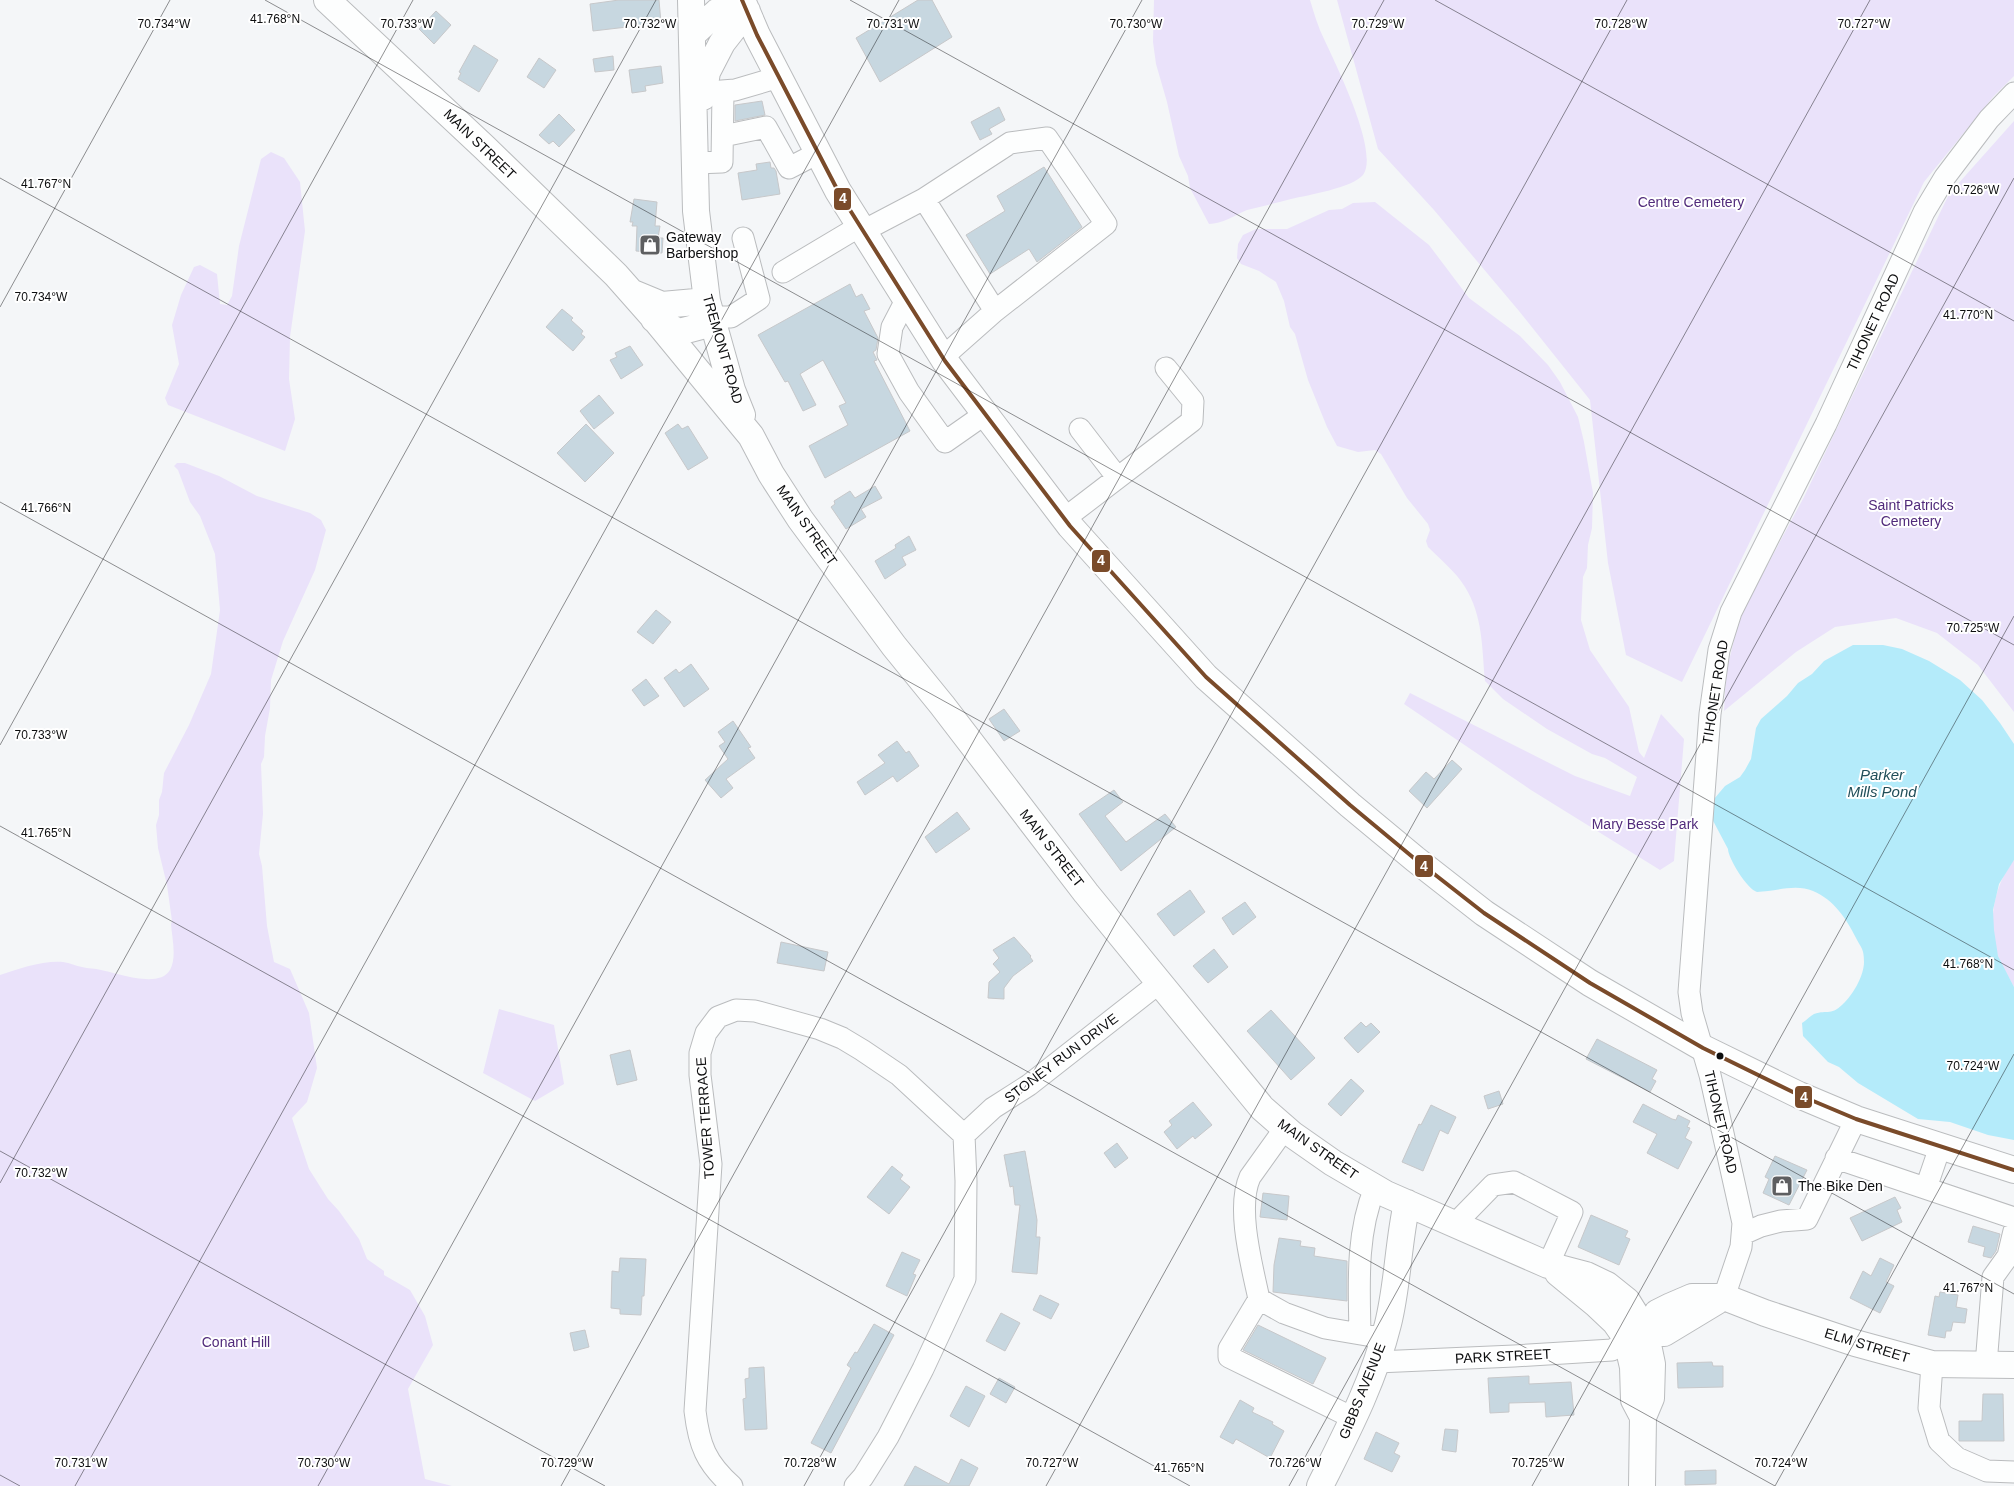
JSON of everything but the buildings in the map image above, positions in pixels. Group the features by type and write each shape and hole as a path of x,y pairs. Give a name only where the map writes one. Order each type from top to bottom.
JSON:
{"main road":[{"name":"MAIN STREET","path":"326,0 485,148 630,291 654,318 751,436 771,474 800,519 888,638 1086,893 1262,1108 1285,1128 1333,1163 1375,1188 1548,1265 1615,1322 1641,1333 1633,1367 1634,1400 1643,1417 1642,1486"},
{"name":"TREMONT ROAD","path":"691,0 696,211 710,314 732,390 751,436"},
{"name":"TREMONT ROAD","path":"695,151 713,91 707,72 742,4"},
{"path":"692,35 717,12 742,4 838,191 906,300 942,357 1064,519 1206,677 1382,832 1458,893 1525,942 1590,983 1702,1048 1771,1083 1856,1119 2014,1170"},
{"name":"MAIN STREET","path":"630,291 662,305 710,314"},
{"name":"MAIN STREET","path":"654,318 679,332 710,314"},
{"name":"GIBBS AVENUE","path":"1320,1486 1353,1418 1374,1344 1392,1310 1401,1231 1407,1203"},
{"name":"ELM STREET","path":"1641,1333 1657,1313 1692,1297 1724,1297 1765,1313 1854,1342 1932,1364 2014,1365"}],"street":[{"path":"695,151 722,162 723,136 713,91 735,90 779,77"},
{"name":"TIHONET ROAD","path":"1724,1297 1743,1234 1742,1211 1692,1012 1689,992 1710,714 1719,650 1731,612 1826,424 1924,212 1946,177 1989,119 2014,92"},
{"path":"723,136 766,128 789,168 818,153"},
{"path":"783,272 861,228 924,199 1010,143 1047,138 1106,224 995,311 942,357"},
{"path":"924,199 995,311"},
{"path":"710,314 731,317 759,299 743,238"},
{"path":"906,300 892,328 888,354 909,392 945,442 985,414"},
{"path":"1064,519 1192,420 1193,401 1166,368"},
{"path":"1080,429 1117,477"},
{"name":"STONEY RUN DRIVE","path":"964,1135 993,1108 1029,1085 1159,983"},
{"name":"TOWER TERRACE","path":"732,1486 717,1472 703,1452 695,1411 711,1164 700,1075 700,1053 706,1033 718,1017 736,1010 755,1011 778,1016 820,1029 862,1050 899,1075 964,1135"},
{"path":"1743,1234 1761,1226 1781,1221 1807,1220 1856,1119"},
{"path":"1285,1128 1246,1185 1245,1232 1259,1299 1229,1349 1229,1357 1353,1418"},
{"path":"855,1486 864,1477 888,1437 947,1321 965,1279 966,1180 964,1135"},
{"path":"1926,1188 1940,1147"},
{"path":"1836,1158 2014,1218"},
{"path":"1455,1224 1494,1185 1514,1182 1572,1212 1548,1265"},
{"path":"1374,1344 1359,1286 1364,1221 1367,1206 1375,1188"},
{"path":"1986,1365 1993,1277 2008,1256 2014,1231"},
{"name":"PARK STREET","path":"1259,1299 1284,1313 1374,1344 1514,1356 1612,1350 1641,1333"},
{"path":"1932,1364 1930,1408 1939,1441 1957,1458 1987,1471 2014,1472"}],"green space":[{"path":"1154,0 1310,0 1320,30 1346,87 1361,128 1366,147 1367,164 1363,175 1350,184 1247,210 1224,221 1209,224 1190,188 1188,176 1179,156 1156,64 1153,42"},
{"name":"Centre Cemetery","path":"1337,0 2014,0 2014,76 1993,97 1924,182 1682,682 1626,655 1608,563 1590,400 1519,311 1434,210 1378,149"},
{"name":"Saint Patricks Cemetery","path":"2014,121 2014,712 1978,665 1937,633 1896,618 1835,627 1796,652 1724,711 1726,673 1740,616 1804,497 1949,194"},
{"path":"271,152 284,158 300,182 305,231 290,337 289,379 295,419 285,451 168,405 165,398 179,364 172,325 181,295 194,267 200,265 217,274 220,304 227,305 232,296 239,246 261,159"},
{"name":"Mary Besse Park","path":"1375,202 1429,245 1469,298 1520,336 1548,365 1560,382 1578,417 1593,493 1592,528 1588,545 1587,568 1583,577 1581,620 1590,650 1629,707 1639,752 1644,758 1661,714 1684,739 1674,861 1660,870 1531,790 1404,704 1410,693 1575,776 1630,796 1637,777 1605,758 1592,754 1547,729 1503,699 1485,681 1478,621 1471,598 1465,587 1453,571 1428,547 1426,541 1430,530 1428,524 1407,498 1381,454 1375,450 1358,452 1337,446 1327,427 1308,380 1295,334 1290,327 1284,301 1276,282 1259,271 1241,264 1237,258 1238,244 1243,235 1256,229 1287,229 1329,210 1342,209 1353,203"},
{"name":"Conant Hill","path":"177,463 185,463 219,476 257,496 310,513 321,520 326,530 315,570 283,641 271,680 270,708 265,736 264,757 261,764 263,814 259,854 262,866 267,926 274,962 290,969 309,1013 317,1068 307,1102 292,1118 309,1169 328,1199 359,1239 367,1259 384,1271 384,1275 410,1290 425,1316 433,1345 408,1389 425,1479 452,1486 0,1486 0,975 48,962 66,962 84,968 99,969 148,979 165,976 172,965 174,953 172,921 167,885 158,848 156,825 159,815 159,800 164,773 189,725 211,674 220,610 215,554 200,516 190,502 178,470 174,466"},
{"path":"2014,860 2014,987 1998,956 1993,932 1993,919 1994,906 2001,882"},
{"path":"499,1009 554,1025 564,1084 535,1101 483,1073"}],"water":[{"name":"Parker Mills Pond","path":"1853,645 1883,645 1902,649 1929,661 1960,680 1982,700 2014,744 2014,860 1999,884 1993,910 1998,956 2014,987 2014,1140 1988,1135 1950,1122 1918,1119 1858,1083 1839,1067 1828,1062 1803,1036 1802,1023 1814,1014 1836,1010 1852,994 1864,967 1862,948 1844,917 1827,899 1813,891 1802,888 1757,892 1753,890 1735,866 1710,815 1709,805 1725,786 1740,777 1751,759 1756,728 1761,719 1824,661"}],"transit line":[{"name":"4","path":"742,0 757,35 838,191 945,361 1070,526 1206,677 1350,805 1415,859 1484,913 1590,983 1703,1048 1799,1095 1856,1119 2014,1170"}],"place":[{"name":"Gateway Barbershop","path":"650,245"},
{"name":"The Bike Den","path":"1782,1186"}]}
